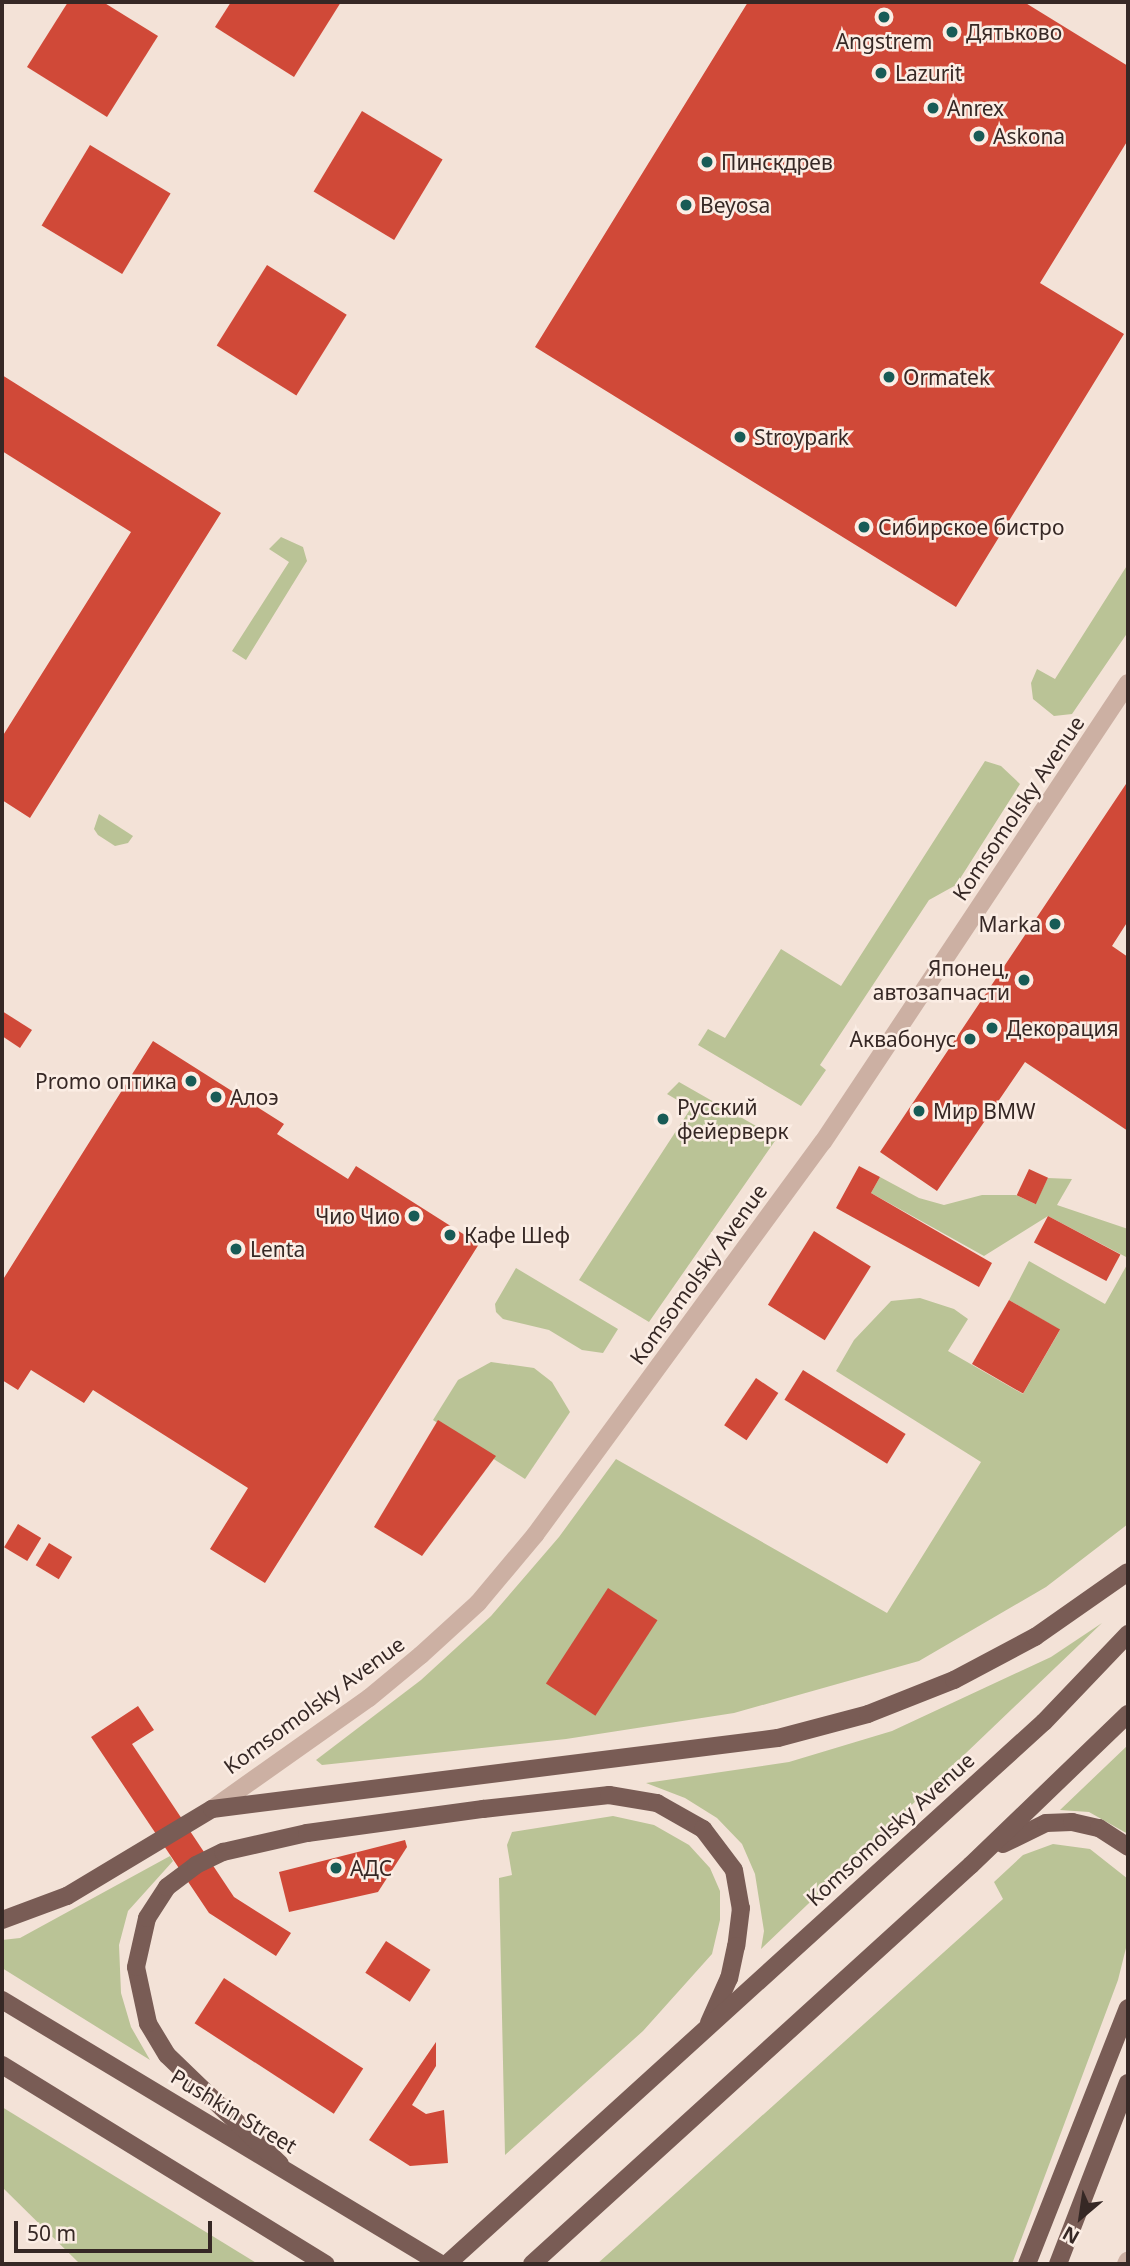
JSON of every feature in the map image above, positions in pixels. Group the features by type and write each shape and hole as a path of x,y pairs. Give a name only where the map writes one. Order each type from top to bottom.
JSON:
{"main road":[{"path":"2,1920 66,1896 212,1809 778,1738 868,1714 954,1680 1035,1637 1128,1572"},
{"name":"Komsomolsky Avenue","path":"447,2264 709,2023 1044,1722 1128,1634"},
{"path":"532,2264 726,2084 971,1865 1128,1714"},
{"path":"280,2164 167,2055 148,2023 138,1977 140,1942 147,1918 167,1887 196,1865 223,1852 307,1833 483,1809 609,1795 657,1803 703,1829 734,1870 741,1908 736,1946 729,1978 709,2023"},
{"path":"971,1865 1046,1823 1099,1828 1128,1847"},
{"name":"Pushkin Street","path":"2,2000 280,2164 441,2264"},
{"path":"1027,2264 1101,2084 1128,2008"},
{"path":"2,2065 326,2264"},
{"path":"1058,2264 1127,2092"}],"street":[{"name":"Komsomolsky Avenue","path":"212,1809 369,1698 478,1603 550,1515 823,1142 1128,684"},
{"path":"1101,2084 1127,2092"}],"green space":[{"path":"281,537 303,547 307,561 246,660 232,651 289,562 269,549"},
{"path":"1128,564 1128,632 1072,714 1054,716 1033,699 1031,683 1037,669 1055,679"},
{"path":"985,761 1001,766 1020,784 956,885 929,900 820,1065 826,1070 801,1106 698,1045 708,1029 725,1038 781,949 841,986"},
{"path":"99,814 133,836 128,843 115,846 98,835 94,829"},
{"path":"679,1082 777,1138 649,1322 579,1280 691,1108 667,1094"},
{"path":"880,1177 919,1198 944,1205 982,1195 1016,1195 1035,1204 1048,1178 1072,1179 1057,1205 1128,1229 1128,1258 1048,1216 984,1256 871,1193"},
{"path":"1029,1261 1105,1304 1128,1263 1128,1524 1046,1587 919,1661 734,1713 566,1739 322,1765 316,1760 421,1680 491,1616 559,1537 616,1459 887,1613 981,1462 836,1371 854,1340 891,1301 920,1298 954,1309 968,1319 948,1351 1023,1394 1060,1330 1009,1300"},
{"path":"516,1268 618,1329 603,1353 582,1350 549,1330 503,1319 496,1312 495,1304"},
{"path":"491,1362 534,1368 552,1382 570,1412 525,1479 433,1420 458,1380"},
{"path":"1102,1623 761,1949 764,1931 755,1874 742,1844 717,1818 685,1798 646,1783 789,1762 892,1731 1051,1657"},
{"path":"1128,1745 1128,1834 1089,1812 1060,1810"},
{"path":"613,1816 654,1825 689,1845 710,1868 720,1891 720,1920 712,1954 643,2031 505,2155 499,1878 512,1875 507,1845 512,1832"},
{"path":"1053,1844 1090,1849 1128,1879 1128,1940 1118,1980 1012,2264 597,2264 1003,1899 994,1882 1023,1855"},
{"path":"170,1856 173,1861 128,1911 119,1945 121,1993 131,2027 150,2060 2,1968 2,1940 20,1938"},
{"path":"2,2107 258,2264 80,2264 2,2187"}],"building":[{"path":"68,2 103,2 158,36 107,117 27,67"},
{"path":"231,2 341,2 294,77 215,27"},
{"path":"748,2 1024,2 1128,66 1128,140 1040,283 1124,334 956,607 535,347"},
{"path":"362,111 443,159 394,240 314,192"},
{"path":"90,145 171,193 122,274 42,226"},
{"path":"267,265 347,315 296,395 217,346"},
{"path":"2,375 221,513 30,818 2,800 2,737 131,532 2,451"},
{"path":"1128,781 1128,921 1112,946 1128,957 1128,1131 1025,1062 937,1191 880,1152"},
{"path":"2,1011 32,1030 20,1048 2,1036"},
{"path":"153,1041 284,1124 277,1134 348,1179 356,1166 479,1244 265,1583 210,1549 248,1488 93,1390 84,1403 31,1370 18,1390 2,1380 2,1281"},
{"path":"859,1166 880,1177 871,1193 992,1263 979,1287 836,1208"},
{"path":"1029,1169 1048,1178 1036,1204 1017,1195"},
{"path":"1048,1216 1120,1254 1106,1281 1034,1242"},
{"path":"814,1231 871,1267 825,1340 768,1305"},
{"path":"1009,1300 1060,1329 1023,1394 972,1364"},
{"path":"803,1370 906,1434 887,1464 784,1400"},
{"path":"756,1378 778,1393 747,1440 724,1425"},
{"path":"438,1420 496,1456 422,1556 374,1527"},
{"path":"18,1524 41,1538 27,1561 4,1547"},
{"path":"49,1543 72,1557 59,1579 36,1565"},
{"path":"608,1588 657,1620 595,1716 546,1684"},
{"path":"138,1706 154,1730 132,1744 234,1897 291,1933 276,1956 209,1913 91,1737"},
{"path":"405,1840 407,1847 378,1892 289,1912 279,1872"},
{"path":"386,1941 430,1970 410,2002 365,1973"},
{"path":"224,1978 363,2068 334,2114 195,2023"},
{"path":"436,2042 436,2066 412,2105 426,2114 444,2110 448,2163 410,2166 369,2140"}],"place":[{"name":"Angstrem","path":"884,17"},
{"name":"Дятьково","path":"952,32"},
{"name":"Lazurit","path":"881,73"},
{"name":"Anrex","path":"933,108"},
{"name":"Askona","path":"979,136"},
{"name":"Пинскдрев","path":"707,162"},
{"name":"Beyosa","path":"686,205"},
{"name":"Ormatek","path":"889,377"},
{"name":"Stroypark","path":"740,437"},
{"name":"Сибирское бистро","path":"864,527"},
{"name":"Marka","path":"1055,924"},
{"name":"Японец, автозапчасти","path":"1024,980"},
{"name":"Декорация","path":"992,1028"},
{"name":"Аквабонус","path":"970,1039"},
{"name":"Promo оптика","path":"191,1081"},
{"name":"Алоэ","path":"216,1097"},
{"name":"Мир BMW","path":"919,1111"},
{"name":"Русский фейерверк","path":"663,1119"},
{"name":"Чио Чио","path":"414,1216"},
{"name":"Кафе Шеф","path":"450,1235"},
{"name":"Lenta","path":"236,1249"},
{"name":"АДС","path":"336,1868"}]}
